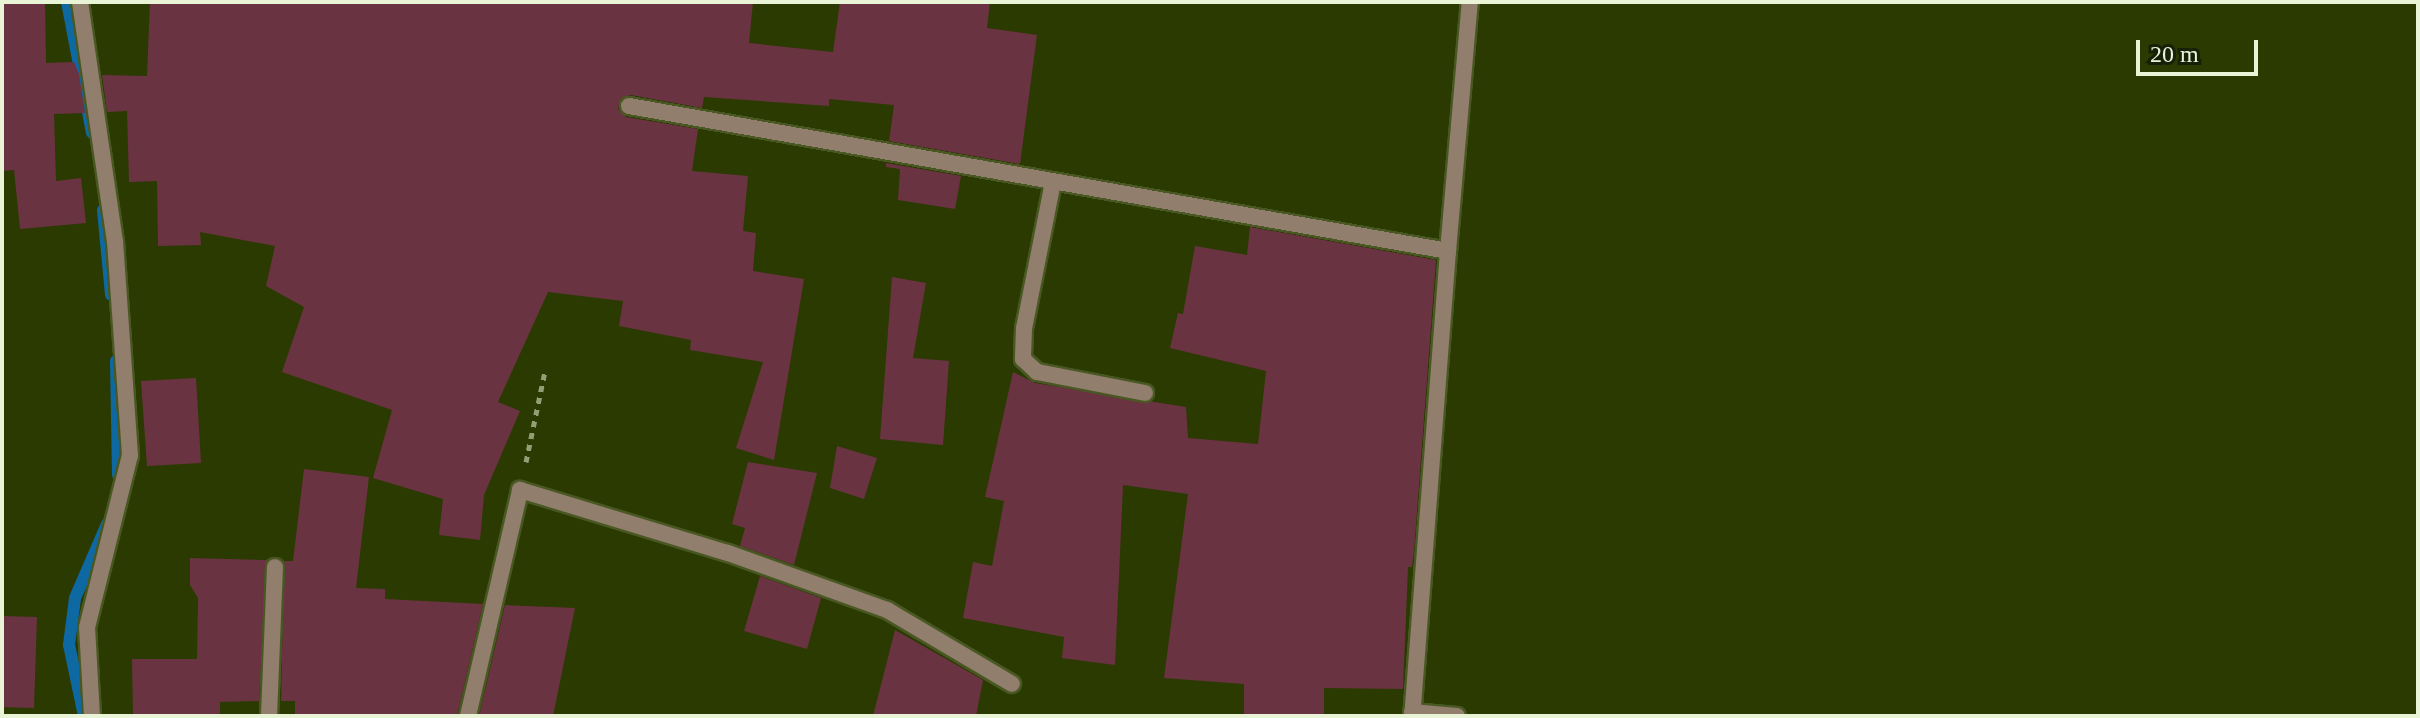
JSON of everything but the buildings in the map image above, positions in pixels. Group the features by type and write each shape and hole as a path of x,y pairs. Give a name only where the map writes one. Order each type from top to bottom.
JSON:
{"street":[{"path":"80,2 115,241 130,455 87,627 92,716"},
{"path":"1457,716 1412,714 1470,2"},
{"path":"629,106 1448,251"},
{"path":"1053,182 1024,328 1023,359 1037,372 1145,393"},
{"path":"468,716 520,490 728,553 887,610 1012,684"},
{"path":"269,716 275,567"}],"path":[{"path":"520,490 545,371"}],"waterway":[{"path":"67,2 92,133"},
{"path":"103,210 111,295"},
{"path":"116,361 118,475"},
{"path":"84,716 69,645 75,598 107,524"}]}
